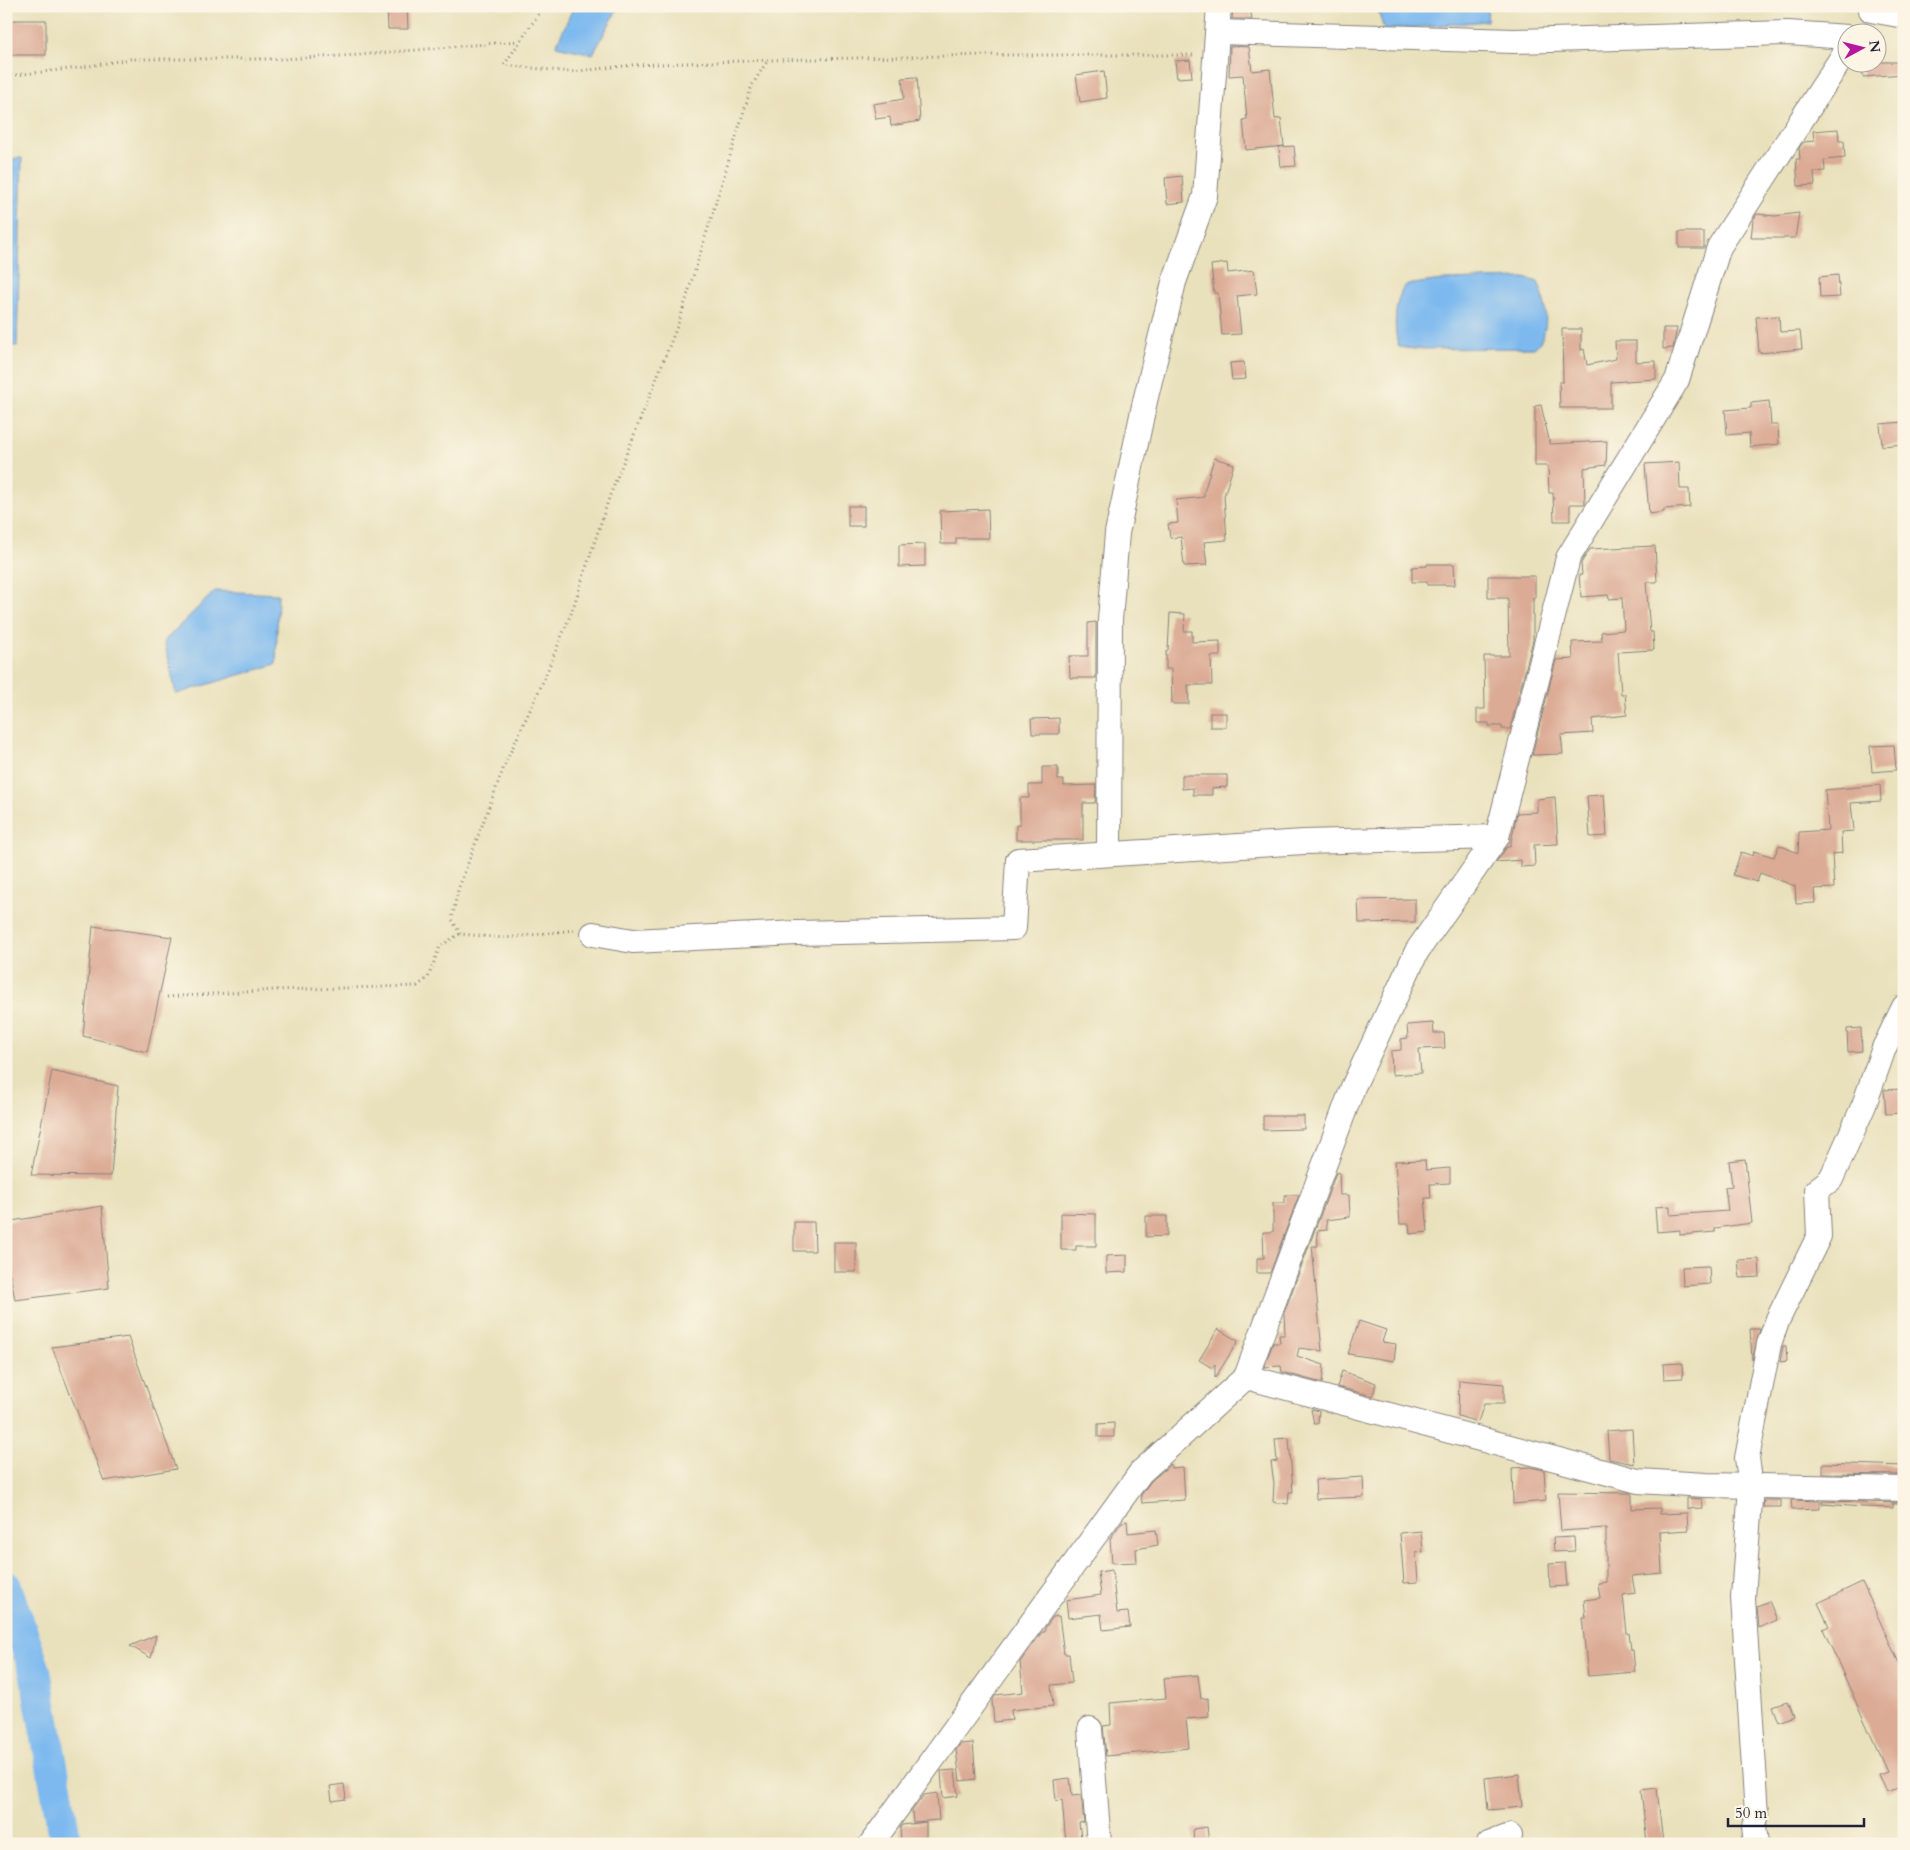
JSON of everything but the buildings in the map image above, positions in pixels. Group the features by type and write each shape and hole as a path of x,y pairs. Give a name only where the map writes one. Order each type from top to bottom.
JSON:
{"street":[{"path":"1109,853 1110,620 1117,533 1145,401 1174,282 1205,196 1219,6"},
{"path":"1863,22 1872,8 1904,16"},
{"path":"1217,43 1514,41 1788,33 1838,37"},
{"path":"871,1844 1140,1472 1246,1377 1353,1087 1417,950 1497,837 1568,558 1677,380 1719,248 1838,64"},
{"path":"593,934 633,942 797,933 1014,928 1018,860 1109,853 1366,839 1497,837"},
{"path":"1756,1844 1754,1826 1757,1814 1743,1598 1751,1486 1747,1458 1769,1344 1778,1319 1819,1236 1816,1190 1831,1179 1864,1105 1884,1048 1904,1007"},
{"path":"1246,1377 1638,1481 1751,1486 1904,1489"},
{"path":"1090,1729 1099,1844"}],"path":[{"path":"544,6 504,65 570,72 633,64 988,55 1217,43"},
{"path":"6,76 78,68 130,59 281,59 359,55 520,41"},
{"path":"460,934 452,919 458,890 505,764 542,684 572,611 609,498 680,319 752,85 768,60"},
{"path":"167,997 274,990 417,986 428,978 440,946 460,934 505,938 577,930 593,934"}],"water":[{"path":"574,6 619,6 593,54 556,46"},
{"path":"1377,6 1488,6 1487,21 1384,30"},
{"path":"22,158 17,346 6,346 6,159"},
{"path":"1524,278 1538,282 1545,307 1546,316 1543,335 1540,342 1534,348 1414,349 1399,347 1395,324 1397,306 1402,290 1406,285 1442,280"},
{"path":"215,591 278,594 276,664 176,694 164,641"}],"waterway":[{"path":"6,1587 35,1671 66,1844"}]}
